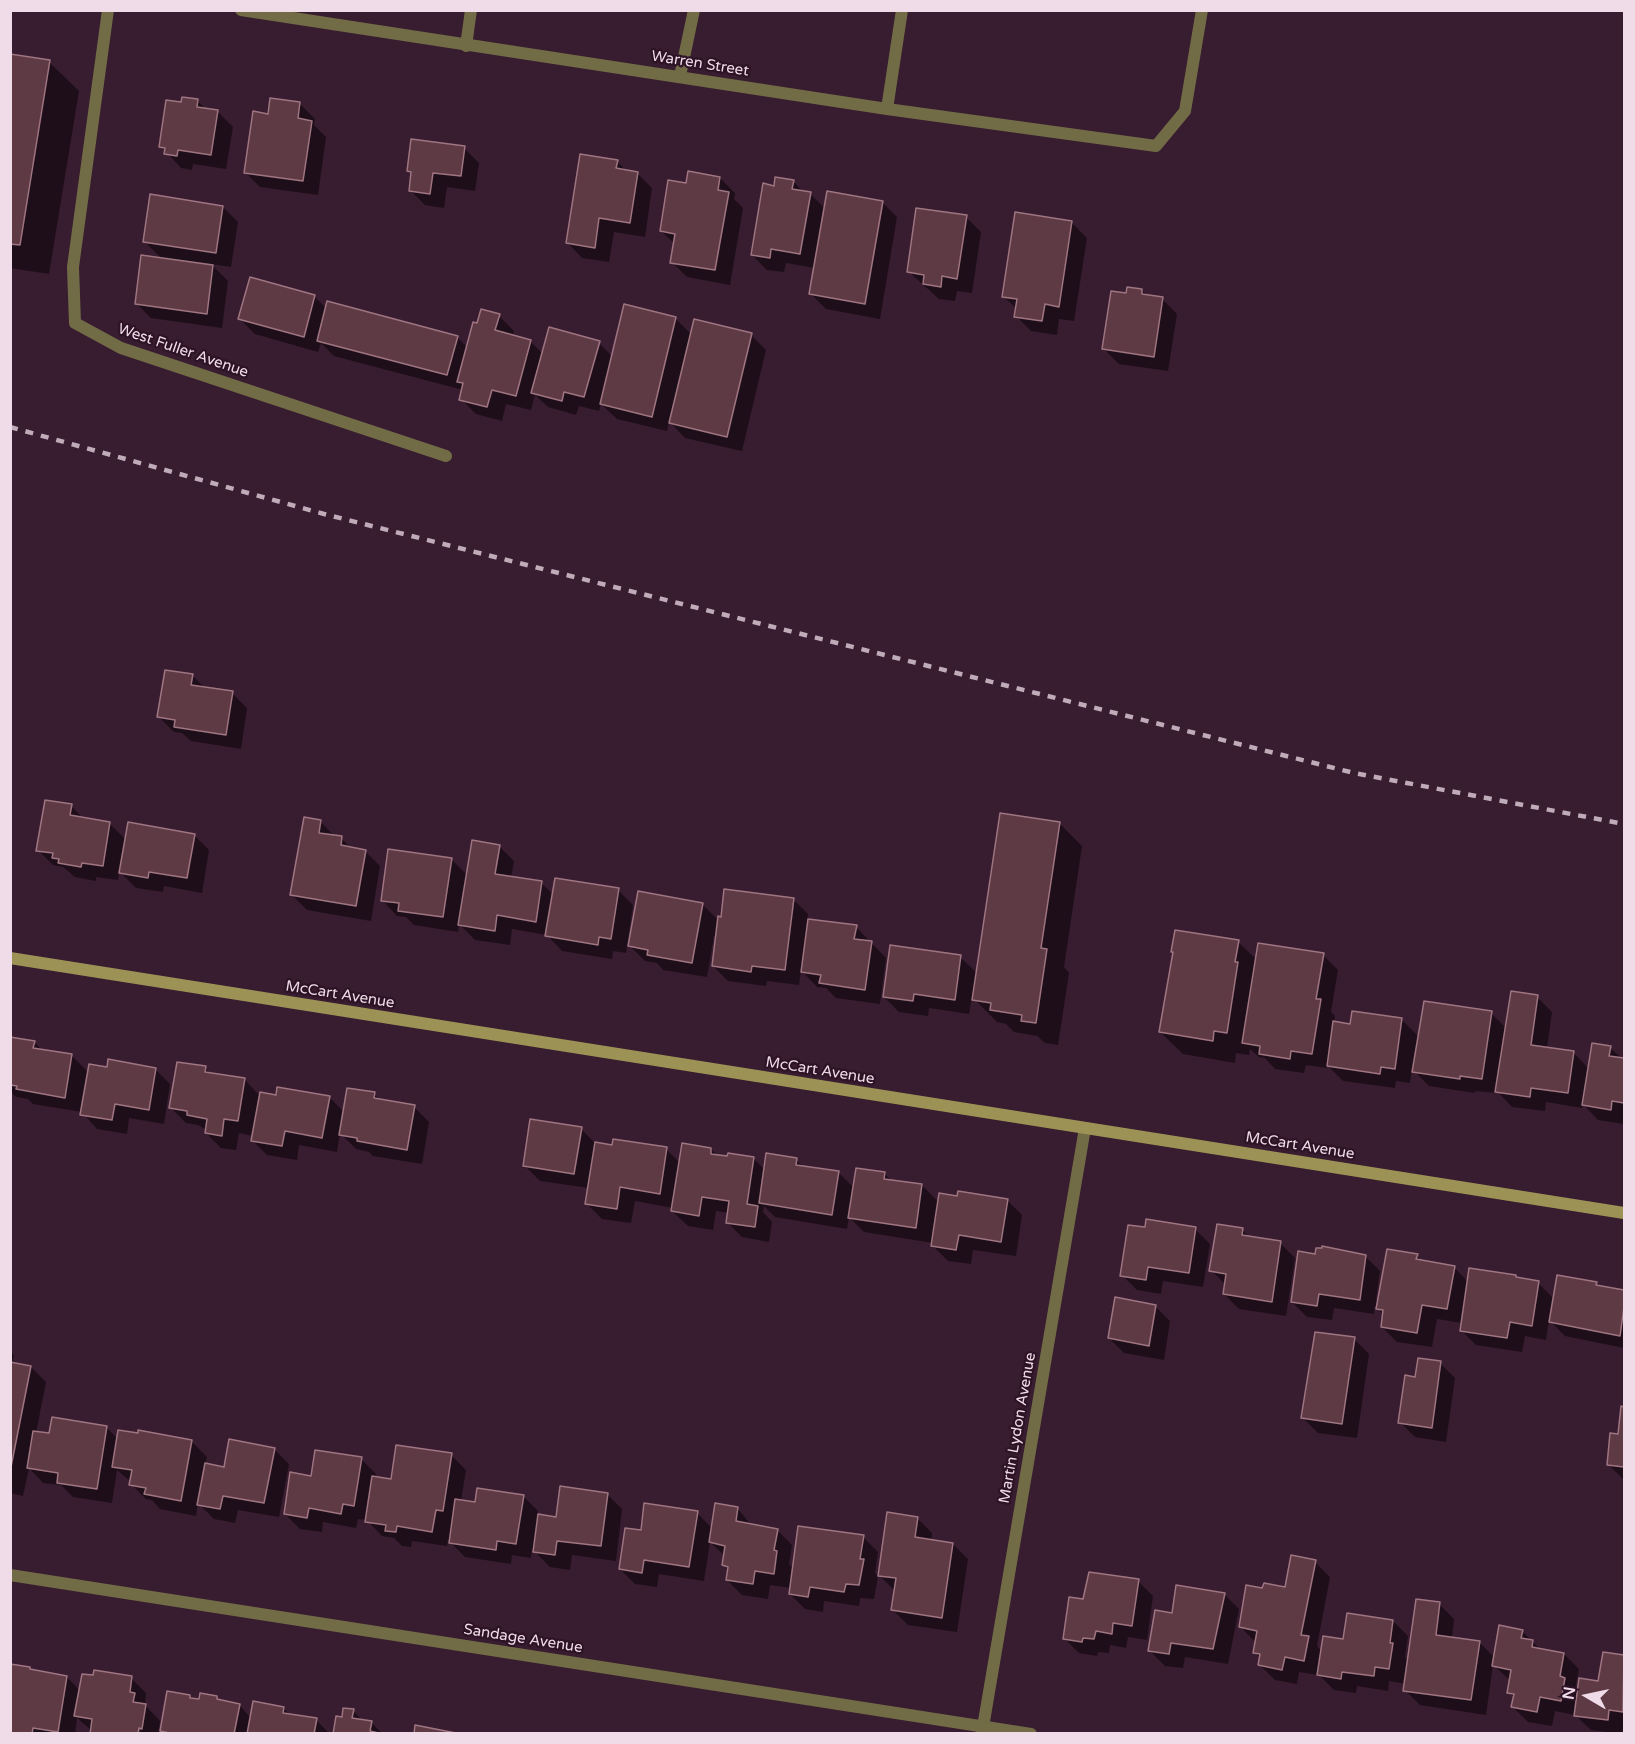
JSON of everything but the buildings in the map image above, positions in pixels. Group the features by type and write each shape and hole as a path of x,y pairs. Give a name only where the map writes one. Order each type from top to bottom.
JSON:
{"main road":[{"name":"McCart Avenue","path":"10,958 1624,1212"}],"street":[{"name":"West Fuller Avenue","path":"108,10 73,267 75,323 122,348 446,456"},
{"name":"Warren Street","path":"240,10 888,109 1156,146 1185,111 1202,10"},
{"path":"466,46 471,10"},
{"path":"680,76 694,10"},
{"path":"888,109 902,10"},
{"name":"Martin Lydon Avenue","path":"982,1730 1085,1128"},
{"name":"Sandage Avenue","path":"10,1575 982,1730 1031,1734"}],"railway":[{"path":"10,427 324,514 1354,773 1624,824"}]}
